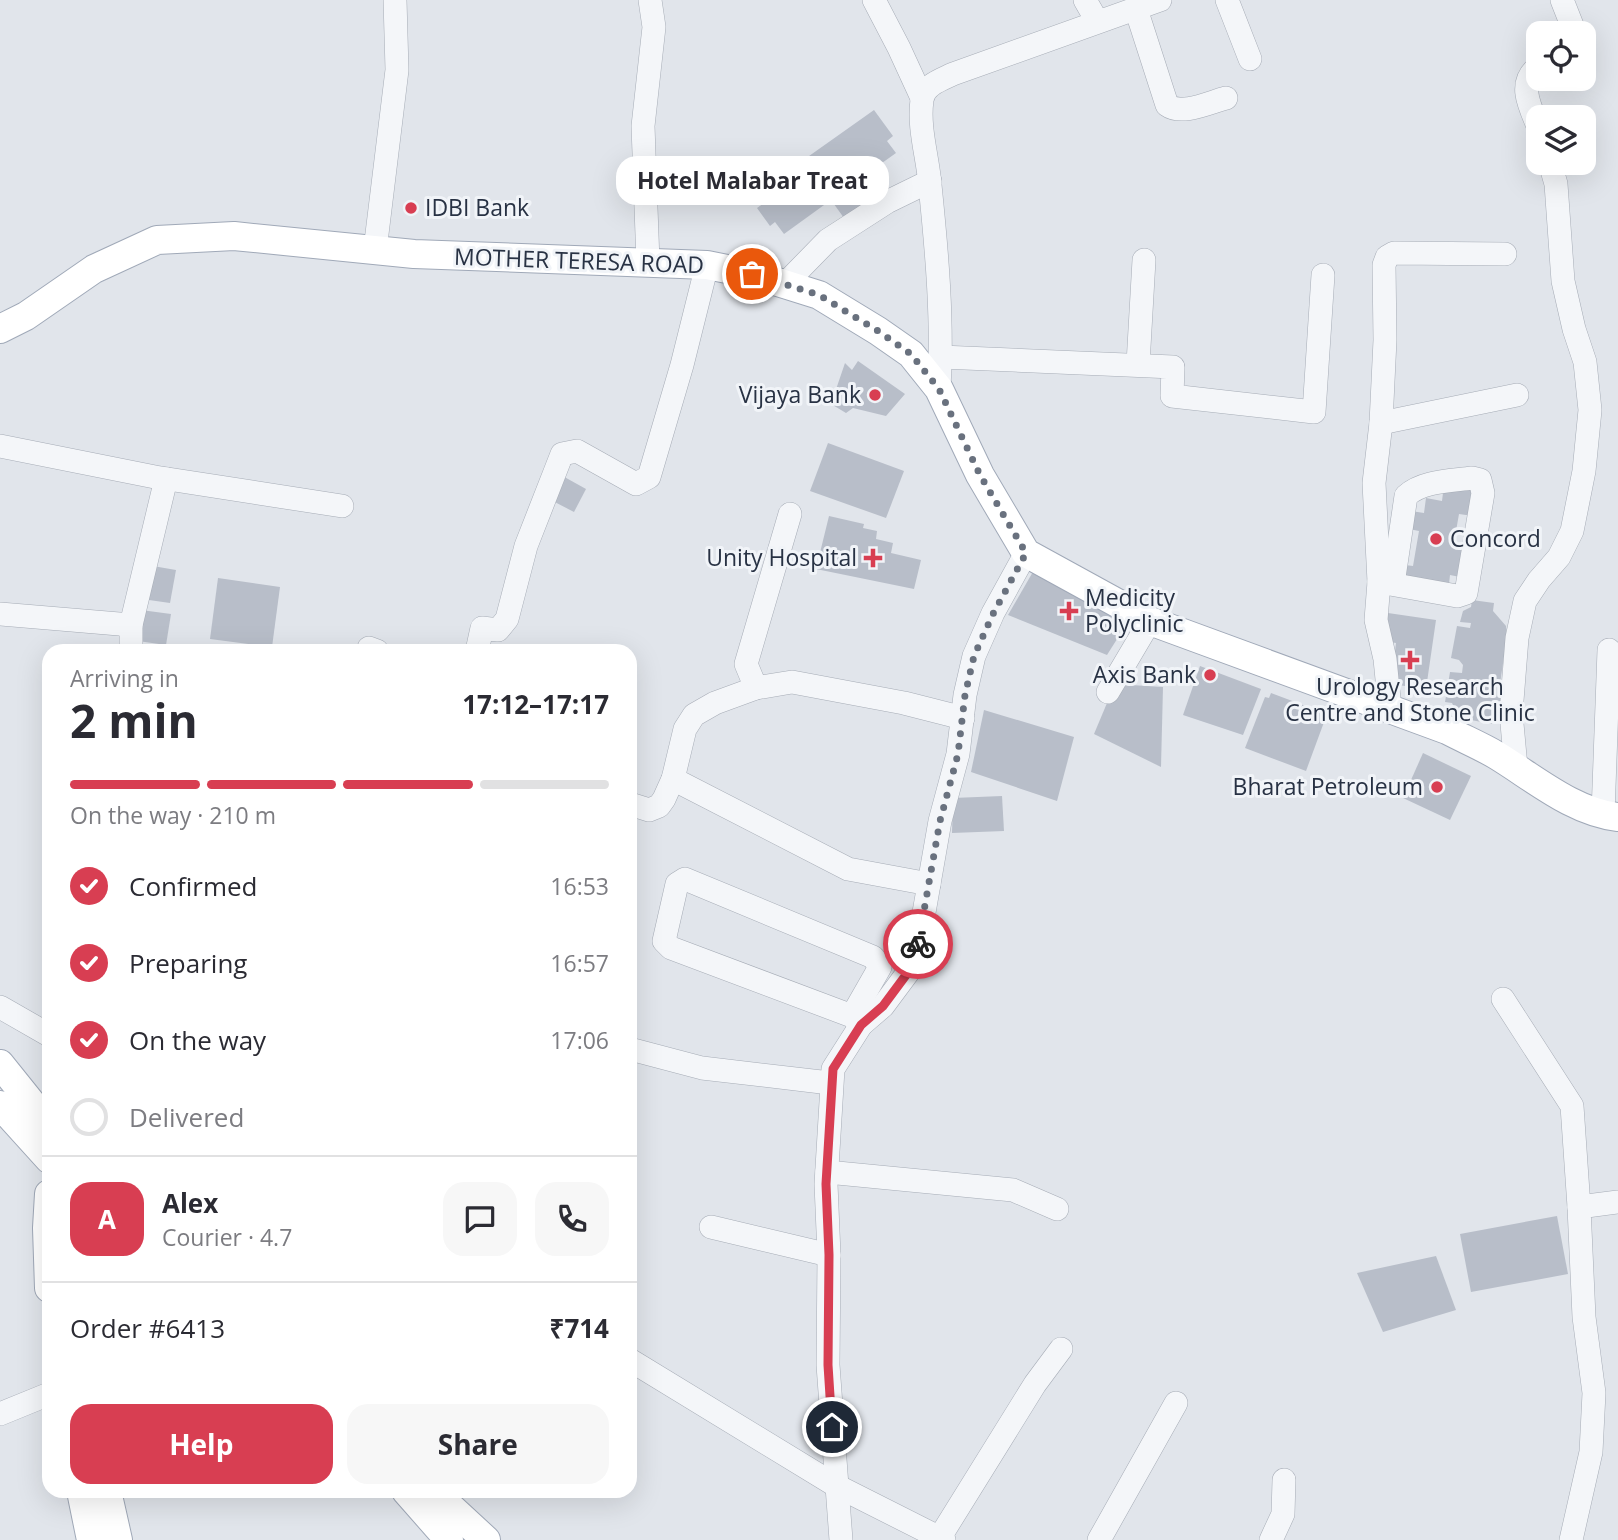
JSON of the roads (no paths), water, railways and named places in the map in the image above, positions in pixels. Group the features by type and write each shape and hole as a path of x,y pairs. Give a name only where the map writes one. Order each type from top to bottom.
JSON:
{"main road":[{"name":"MOTHER TERESA ROAD","path":"0,329 26,316 94,269 157,240 234,236 414,254 707,265 752,274 819,295 911,354 939,389 980,475 1026,553"},
{"path":"1026,553 1150,621 1447,730 1516,767 1572,802 1610,815"},
{"path":"0,1064 42,1116"},
{"path":"0,1105 42,1151"},
{"path":"82,1498 91,1540"},
{"path":"109,1498 118,1540"},
{"path":"412,1498 449,1540"},
{"path":"441,1498 486,1540"}],"street":[{"path":"376,250 397,70 395,0"},
{"path":"648,262 643,126 654,27 650,0"},
{"path":"874,0 922,98 941,357 939,389"},
{"path":"1085,0 1097,21"},
{"path":"922,98 930,86 953,75 1160,0"},
{"path":"1227,0 1250,59"},
{"path":"1562,0 1570,21"},
{"path":"1136,9 1167,105 1173,110 1182,110 1226,98"},
{"path":"1516,767 1511,713 1517,638 1525,601 1559,557 1572,531 1584,471 1590,410 1586,362 1574,329 1563,281 1553,175"},
{"path":"785,284 828,240 887,202 930,181"},
{"path":"1386,583 1374,483 1381,423 1385,340 1384,265 1387,257 1394,253 1505,254"},
{"path":"1138,364 1144,260"},
{"path":"479,644 482,628 498,630 507,619 526,546 562,454 577,451 636,484 649,477 682,365 707,265"},
{"path":"941,357 1173,367 1172,396 1314,412 1323,275"},
{"path":"1381,423 1517,396"},
{"path":"0,446 166,479 342,506"},
{"path":"1386,583 1457,596 1466,593 1483,493 1480,480 1472,478 1422,486 1406,496 1376,620 1385,659 1390,709"},
{"path":"131,644 131,625 166,479"},
{"path":"756,688 746,664 790,514"},
{"path":"841,1540 828,1365 827,1172 831,1083 833,1069 857,1020 880,967 873,957 685,879 677,884 664,941 671,948 857,1020 883,1006 912,967 940,821 958,754 974,656 1026,553"},
{"path":"0,614 131,625"},
{"path":"1108,692 1150,621"},
{"path":"1609,650 1610,815"},
{"path":"637,806 649,810 659,806 673,779 685,729 694,715 715,703 756,688 792,682 904,703 963,718"},
{"path":"673,779 848,869 929,884"},
{"path":"1503,999 1572,1106 1584,1317 1594,1393 1591,1452 1571,1540"},
{"path":"0,1007 42,1031"},
{"path":"637,1051 702,1068 831,1083"},
{"path":"0,1105 29,1099"},
{"path":"827,1172 1013,1190 1057,1209"},
{"path":"1579,1207 1618,1202"},
{"path":"711,1227 829,1255"},
{"path":"637,1364 835,1485 942,1539 1035,1384 1061,1349"},
{"path":"0,1414 42,1397"},
{"path":"1099,1540 1175,1403"},
{"path":"1271,1540 1283,1514 1284,1480"}],"place":[{"name":"IDBI Bank","path":"411,208"},
{"name":"Hotel Malabar Treat","path":"752,274"},
{"name":"Vijaya Bank","path":"875,395"},
{"name":"Concord","path":"1436,539"},
{"name":"Unity Hospital","path":"873,558"},
{"name":"Medicity Polyclinic","path":"1069,611"},
{"name":"Urology Research Centre and Stone Clinic","path":"1410,660"},
{"name":"Axis Bank","path":"1210,675"},
{"name":"Bharat Petroleum","path":"1437,787"}]}
